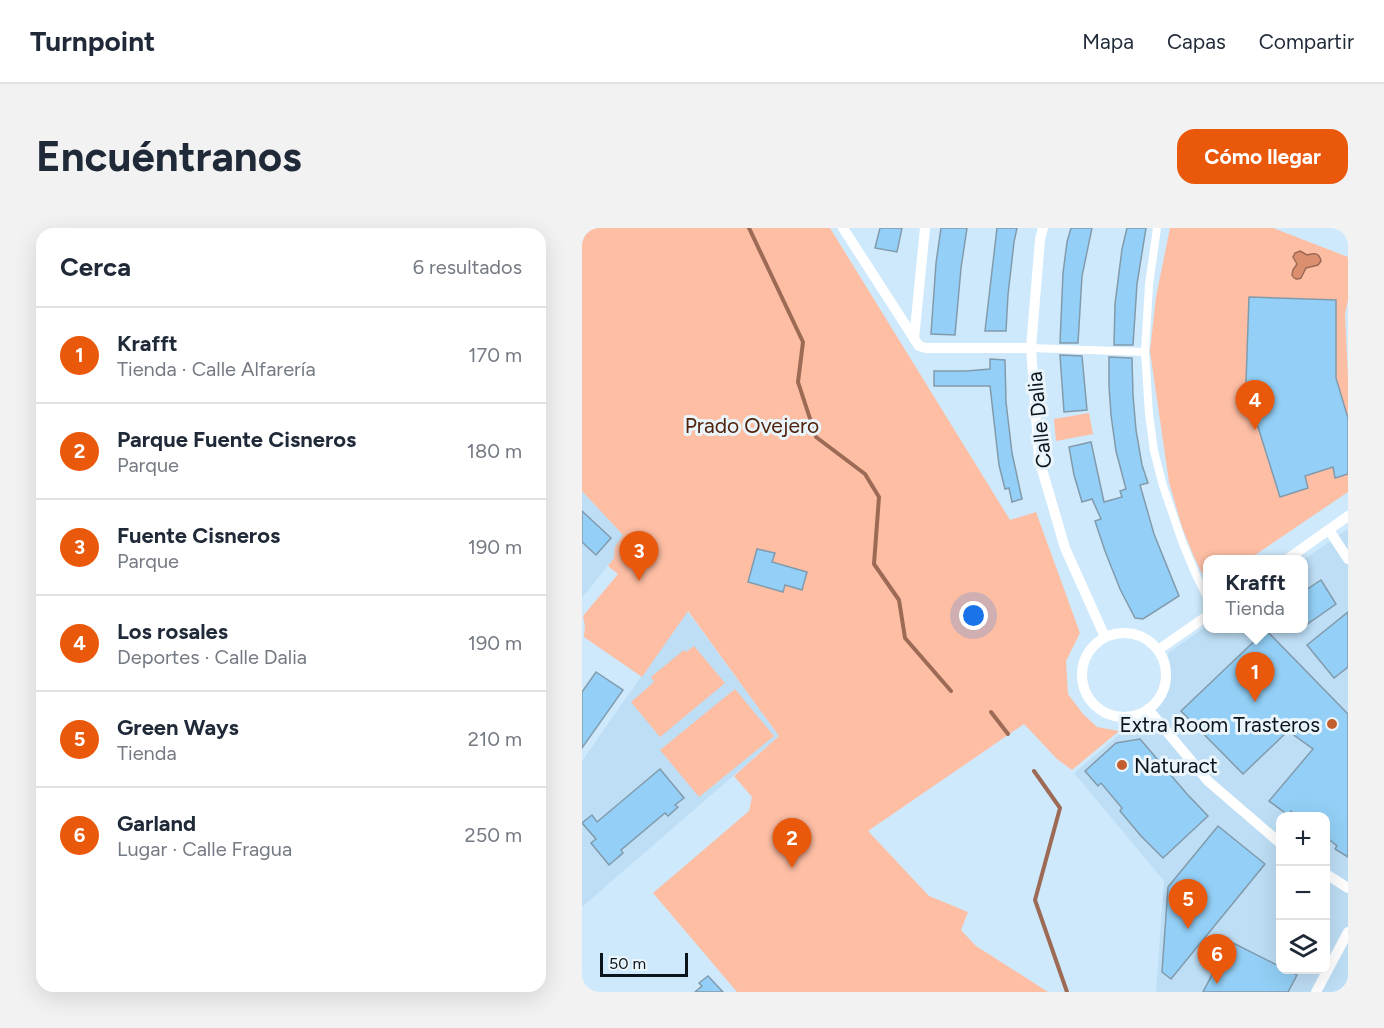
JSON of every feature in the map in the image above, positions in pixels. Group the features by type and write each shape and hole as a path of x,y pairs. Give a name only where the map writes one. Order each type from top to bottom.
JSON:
{"street":[{"path":"843,228 919,346 926,348 1031,348 1145,352"},
{"path":"914,339 925,228"},
{"name":"Calle Dalia","path":"1043,228 1040,239 1031,348 1040,459 1065,548 1105,637"},
{"path":"1157,228 1149,285 1145,352 1154,451 1163,486 1183,544 1203,589"},
{"path":"892,304 903,310 910,308 915,301 920,283"},
{"path":"1293,555 1348,516"},
{"path":"1329,530 1348,560"},
{"path":"1158,650 1203,619"},
{"path":"1124,632 1143,637 1158,650 1164,662 1166,675 1164,688 1158,700 1148,709 1126,717 1113,716 1093,704 1082,682 1082,670 1086,657 1094,645 1105,637 1124,632"},
{"path":"1148,709 1208,781 1276,839"},
{"path":"1330,877 1348,888"},
{"path":"1316,992 1348,932"}],"shaded area":[{"path":"1300,251 1307,255 1318,255 1321,261 1318,265 1306,268 1301,278 1297,279 1292,275 1297,264 1293,257"},
{"path":"582,491 623,535 615,547 614,558 582,598"},
{"path":"1348,529 1348,992 1156,992 1164,881 1074,773 1167,694 1170,673 1168,653 1203,629 1203,633 1308,633 1308,557"},
{"path":"687,611 779,736 582,907 582,761"}],"green space":[{"name":"Prado Ovejero","path":"582,228 830,228 1010,520 1036,512 1080,633 1066,661 1068,694 1083,714 1097,727 1119,731 1072,770 1057,759 1024,724 868,831 929,896 968,912 961,930 976,946 1048,992 737,992 653,893 749,811 752,797 734,776 779,736 688,611 642,677 584,637 583,616 618,574 608,566 614,558 615,547 623,535 582,491"},
{"path":"1170,228 1273,228 1348,257 1348,300 1345,314 1348,378 1348,492 1255,555 1203,555 1203,575 1182,527 1169,482 1150,351 1156,297"},
{"path":"1089,413 1093,434 1056,441 1054,419"},
{"path":"694,646 725,683 660,737 631,702 654,682 651,677 684,650 686,652"},
{"path":"735,689 774,736 699,797 660,750"}],"building":[{"path":"880,228 902,228 897,252 875,248"},
{"path":"941,228 967,228 955,335 931,334"},
{"path":"997,228 1017,228 1008,295 1006,331 985,331"},
{"path":"1071,228 1092,228 1082,276 1078,343 1060,343 1063,273"},
{"path":"1127,228 1146,228 1137,284 1133,345 1114,345 1115,304"},
{"path":"1249,297 1336,300 1336,378 1348,418 1348,474 1335,478 1333,467 1305,476 1308,488 1280,497 1246,382"},
{"path":"1060,355 1082,356 1087,410 1064,412"},
{"path":"1109,357 1132,358 1136,430 1142,465 1148,483 1140,485 1154,534 1179,596 1143,619 1135,618 1120,589 1095,521 1101,519 1092,499 1082,502 1069,447 1091,442 1104,502 1122,497 1120,491 1126,489 1116,451 1111,415"},
{"path":"990,359 1005,360 1006,402 1012,453 1022,499 1012,502 1009,488 1005,489 999,465 990,386 934,386 934,371 990,369"},
{"path":"582,511 611,538 596,555 582,542"},
{"path":"757,549 775,553 772,562 807,572 802,590 785,585 783,592 748,582"},
{"path":"1321,580 1336,604 1308,624 1308,589"},
{"path":"1348,612 1348,667 1334,678 1307,645"},
{"path":"1263,633 1269,633 1348,714 1348,857 1335,849 1337,846 1330,840 1330,812 1284,812 1269,801 1313,749 1288,731 1243,774 1181,711"},
{"path":"596,672 623,690 582,748 582,692"},
{"path":"1140,739 1208,816 1163,858 1120,811 1122,808 1101,783 1098,786 1085,771 1116,743"},
{"path":"660,769 684,798 675,805 678,807 668,816 665,813 621,850 623,853 609,865 591,843 596,839 582,823 592,815 597,822"},
{"path":"1218,826 1265,864 1171,979 1162,972 1168,887"},
{"path":"1227,940 1276,964 1276,974 1297,975 1288,992 1203,992 1217,965 1215,964"},
{"path":"708,976 723,992 695,992 702,986 699,983"}],"waterway":[{"path":"749,228 803,342 798,382 816,437 865,474 879,497 874,564 899,600 905,638 951,691"},
{"path":"991,712 1008,734"},
{"path":"1034,771 1060,808 1035,900 1067,992"}],"place":[{"name":"Los rosales","path":"1255,430"},
{"name":"Fuente Cisneros","path":"639,581"},
{"name":"Krafft","path":"1255,702"},
{"name":"Extra Room Trasteros","path":"1332,724"},
{"name":"Naturact","path":"1122,765"},
{"name":"Parque Fuente Cisneros","path":"792,868"},
{"name":"Green Ways","path":"1188,929"},
{"name":"Garland","path":"1217,984"}]}
